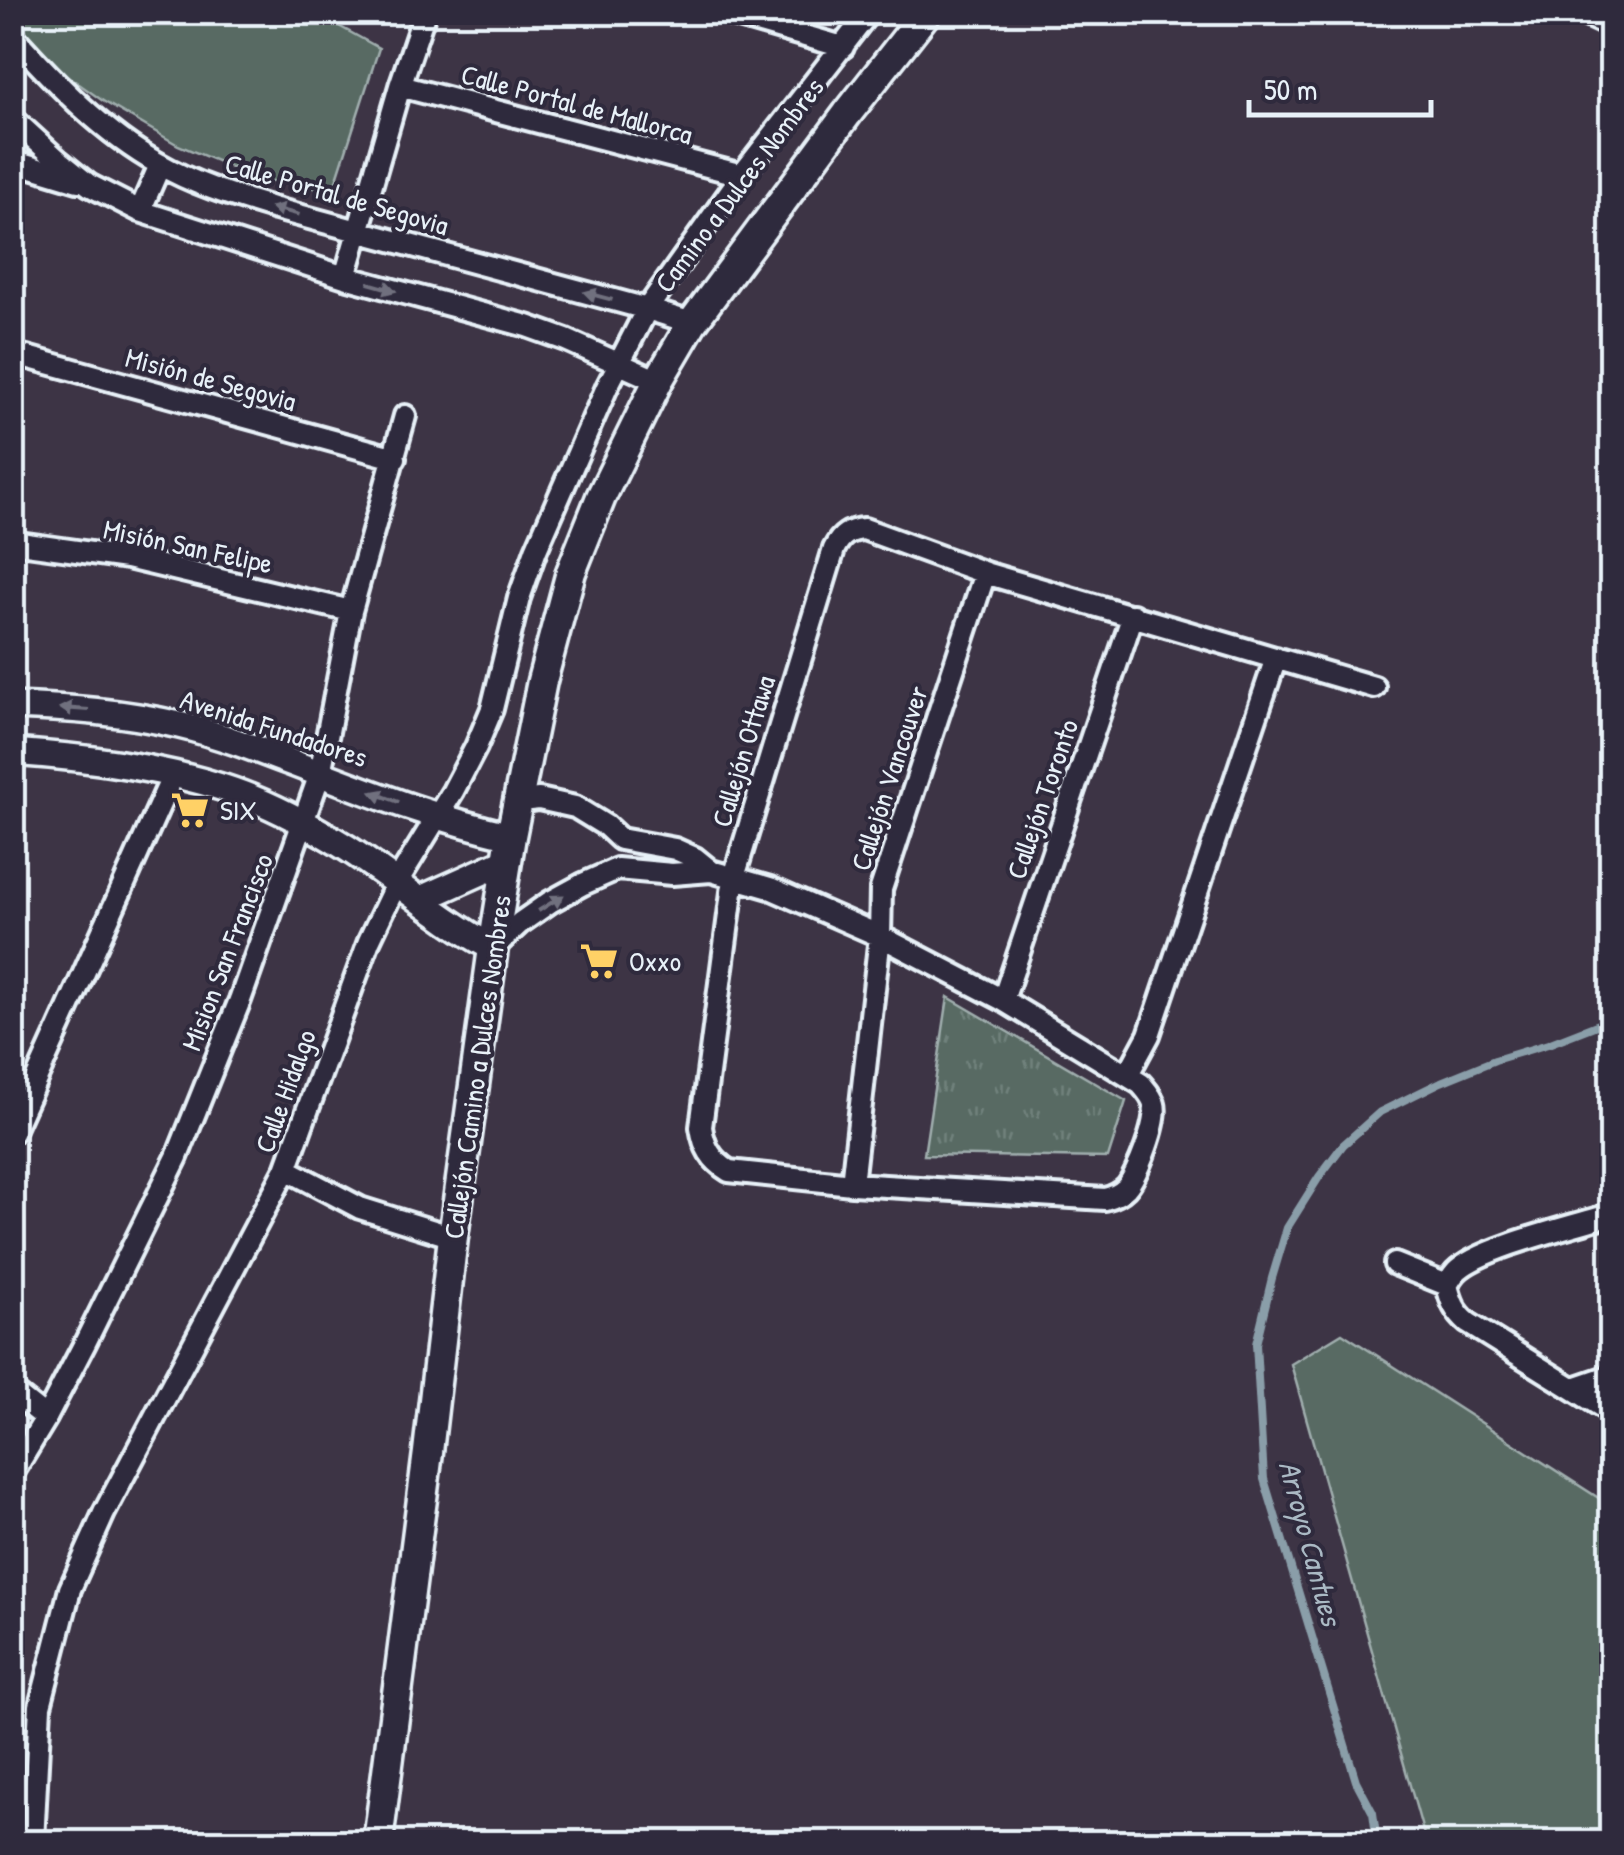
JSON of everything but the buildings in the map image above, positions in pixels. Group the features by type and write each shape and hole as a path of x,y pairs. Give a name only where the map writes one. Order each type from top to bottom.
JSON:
{"main road":[{"name":"Camino a Dulces Nombres","path":"692,324 927,12"},
{"name":"Callejón Camino a Dulces Nombres","path":"378,1842 492,948 542,681 571,572 601,498 658,381 692,324"}],"street":[{"path":"345,277 425,12"},
{"path":"722,12 842,47"},
{"name":"Camino a Dulces Nombres","path":"618,362 647,309 742,174 869,12"},
{"path":"1580,12 1609,22"},
{"name":"Calle Portal de Segovia","path":"12,35 48,75 112,132 160,165 231,195 692,324"},
{"name":"Calle Portal de Mallorca","path":"400,86 742,174"},
{"path":"12,118 89,185"},
{"path":"12,161 89,185 140,212 345,277 526,326 658,381"},
{"path":"140,212 160,165"},
{"name":"Misión de Segovia","path":"12,353 395,458"},
{"name":"Calle Hidalgo","path":"33,1842 40,1706 70,1589 104,1512 286,1169 369,942 398,882 466,769 484,730 519,598 536,550 618,362"},
{"name":"Mision San Francisco","path":"12,1474 46,1418 178,1156 240,1000 320,774 351,612 406,416"},
{"name":"Callejón Ottawa","path":"1128,1074 1149,1094 1156,1119 1132,1179 1117,1196 1090,1200 852,1184 729,1171 710,1155 701,1126 734,877 838,540 864,529 985,572 1374,687"},
{"name":"Misión San Felipe","path":"12,542 127,558 351,612"},
{"name":"Callejón Vancouver","path":"852,1184 880,936 881,889 985,572"},
{"name":"Callejón Toronto","path":"1003,1000 1133,615"},
{"path":"13,753 86,758 222,787 262,802 304,823 398,882 455,926 492,948 550,902 617,869 672,874 711,871 734,877 770,888 880,936 1003,1000 1128,1074 1150,1035 1276,658"},
{"name":"Avenida Fundadores","path":"12,706 86,709 180,725 474,828 510,848"},
{"path":"12,1133 173,776"},
{"path":"520,800 575,807 620,839 675,848 711,871"},
{"path":"617,869 620,839"},
{"path":"420,899 510,848"},
{"path":"286,1169 360,1208 453,1238"},
{"path":"1612,1214 1492,1251 1454,1273 1448,1285 1452,1303 1468,1323 1612,1413"},
{"path":"1395,1264 1448,1285"},
{"path":"1574,1388 1612,1375"},
{"path":"12,1392 46,1418"}],"green space":[{"path":"13,12 315,13 379,48 333,191 260,179 178,145 103,101 48,62"},
{"path":"948,997 1126,1101 1108,1158 924,1155"},
{"path":"1342,1333 1611,1506 1611,1842 1426,1842 1291,1364"}],"waterway":[{"name":"Arroyo Cantues","path":"1377,1842 1373,1813 1356,1781 1264,1479 1256,1344 1272,1278 1287,1228 1319,1177 1343,1145 1380,1112 1495,1060 1612,1019"}],"place":[{"name":"SIX","path":"190,810"},
{"name":"Oxxo","path":"599,961"}]}
